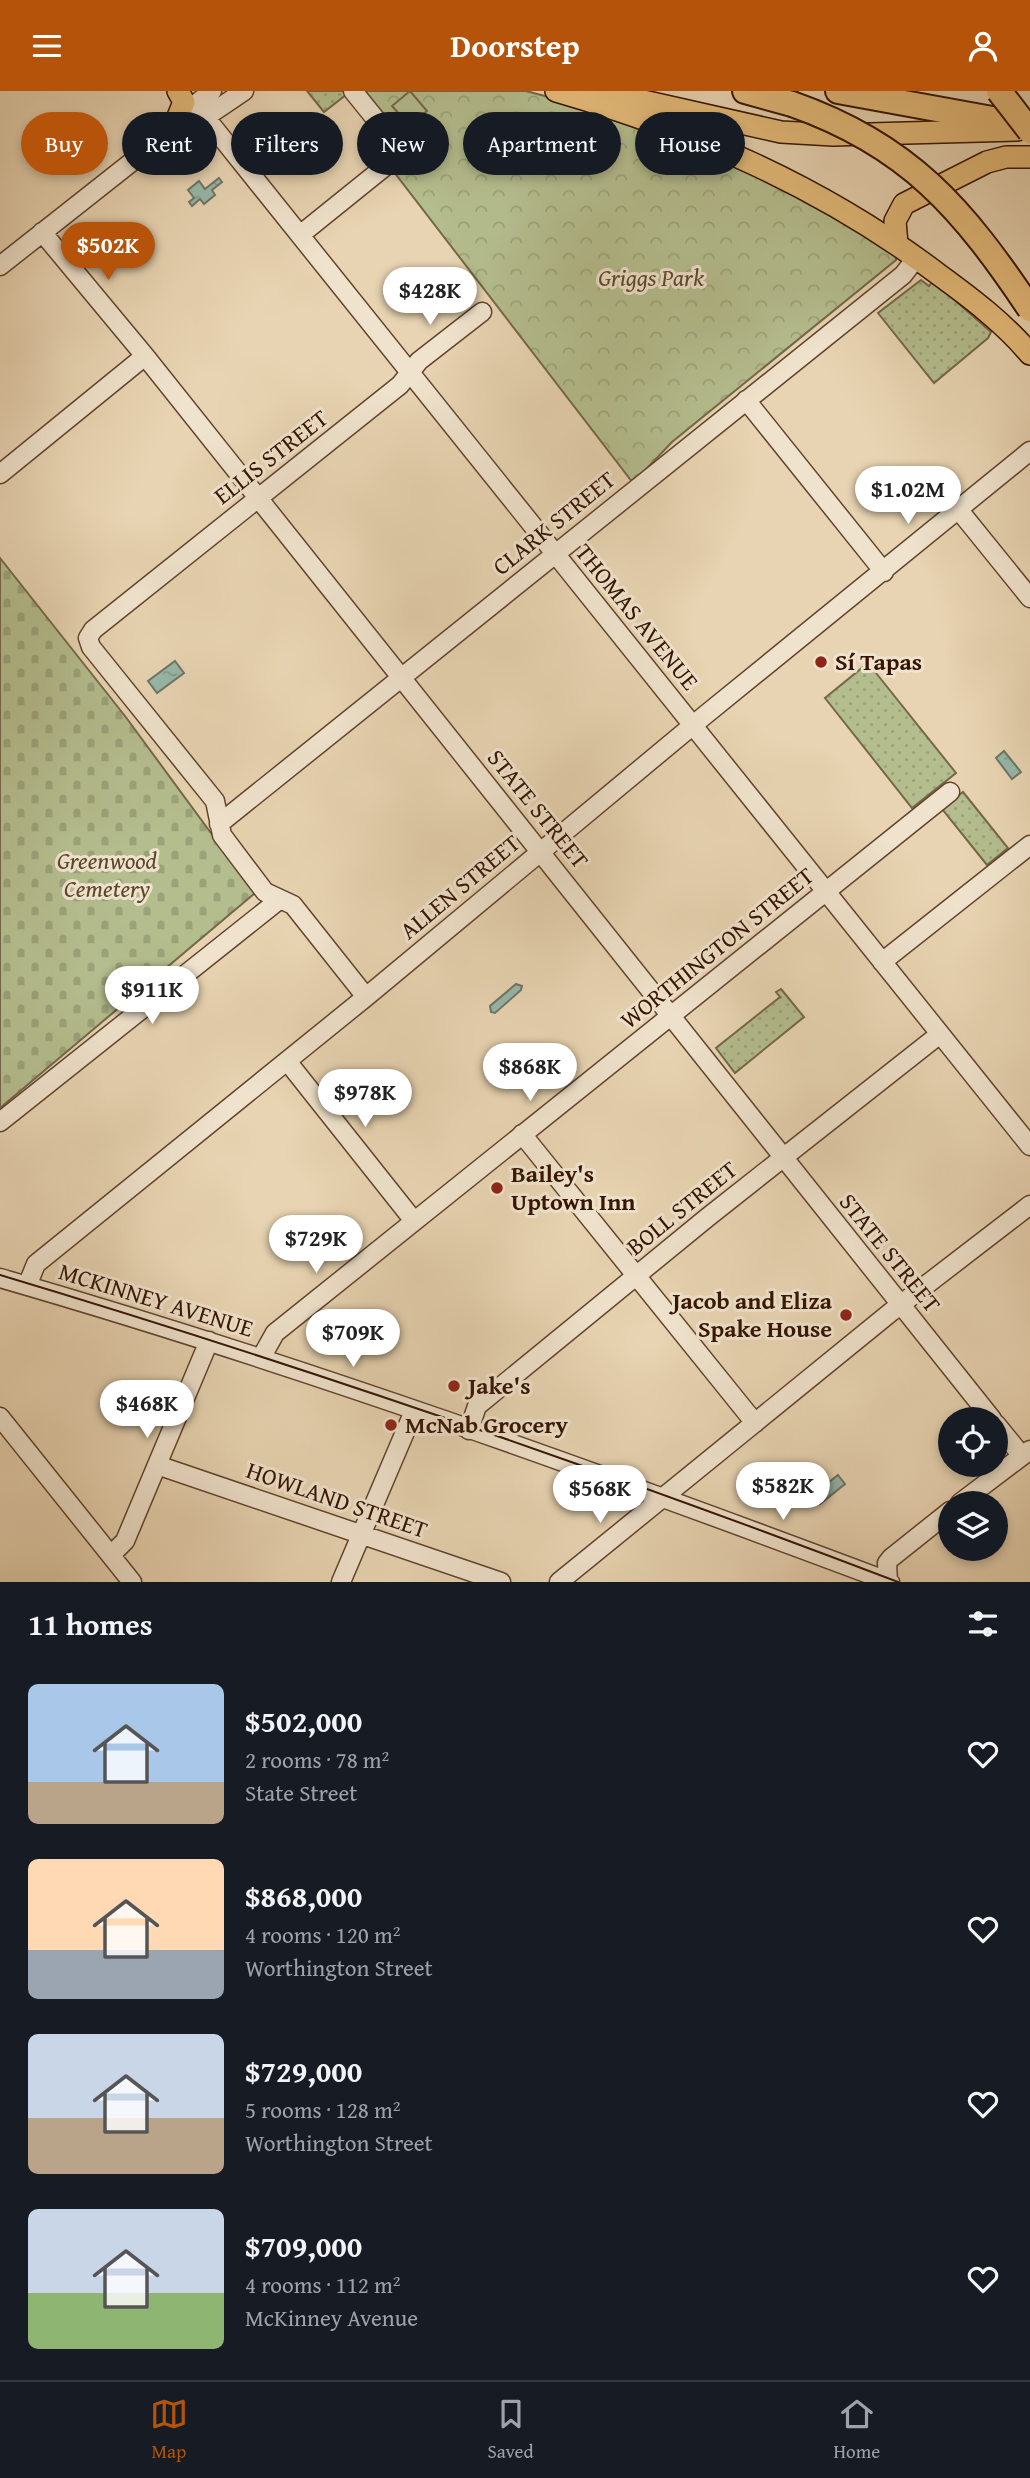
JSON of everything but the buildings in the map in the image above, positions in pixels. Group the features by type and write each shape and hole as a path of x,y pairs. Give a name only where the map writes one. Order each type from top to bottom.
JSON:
{"highway":[{"path":"745,91 824,115 882,146 938,189 992,251 1030,309"},
{"path":"838,91 1030,129"},
{"path":"999,91 1030,129"}],"main road":[{"path":"178,91 184,102 180,112"},
{"path":"556,91 669,127 784,176 917,257 977,303 1030,354"},
{"path":"597,91 781,132 832,135 1030,129"},
{"path":"897,244 895,221 904,204 987,162 1006,157 1030,157"}],"street":[{"path":"186,112 212,91"},
{"path":"214,112 244,91"},
{"path":"300,235 393,163 399,152 395,143 353,91"},
{"name":"THOMAS AVENUE","path":"217,132 1030,1146"},
{"path":"0,266 122,169"},
{"name":"STATE STREET","path":"42,232 145,356 782,1159 982,1407"},
{"name":"CLARK STREET","path":"219,824 904,275 917,257"},
{"name":"ELLIS STREET","path":"219,824 215,801 91,647 88,638 93,630 400,385 419,361 482,312"},
{"path":"0,474 145,356"},
{"path":"746,400 884,572"},
{"name":"ALLEN STREET","path":"27,1286 36,1264 366,997 1030,451"},
{"path":"958,509 1030,598"},
{"name":"WORTHINGTON STREET","path":"261,1358 272,1335 950,792"},
{"path":"219,824 224,839 265,893 293,905 366,997"},
{"path":"882,962 1028,851"},
{"path":"0,1122 279,900"},
{"name":"BOLL STREET","path":"469,1430 477,1406 940,1034"},
{"path":"287,1061 414,1221"},
{"path":"522,1135 755,1423"},
{"path":"559,1582 900,1305 1030,1205"},
{"name":"MCKINNEY AVENUE","path":"0,1278 261,1358 665,1498 889,1582"},
{"path":"111,1555 125,1541 209,1341"},
{"path":"341,1582 414,1411"},
{"path":"2,1424 132,1582"},
{"path":"976,1491 1026,1453 1008,1436"},
{"name":"HOWLAND STREET","path":"157,1465 501,1582"},
{"path":"889,1582 887,1563 938,1521"}],"green space":[{"path":"307,91 345,91 347,94 324,112"},
{"name":"Griggs Park","path":"364,91 526,91 605,112 463,112 463,175 621,175 621,118 635,124 635,175 745,175 745,168 788,186 896,256 896,260 672,442 633,483 396,175 449,175 449,112 380,112"},
{"path":"410,91 427,111 397,112 392,106"},
{"path":"921,280 929,286 933,281 991,332 988,338 934,383 878,313"},
{"name":"Greenwood Cemetery","path":"0,558 125,716 255,893 0,1108"},
{"path":"868,663 956,773 912,808 825,698"},
{"path":"963,792 1008,848 987,865 942,809"},
{"path":"781,989 804,1017 735,1073 716,1048 780,997 776,992"}],"water":[{"path":"219,178 222,182 212,190 215,195 204,204 200,199 192,206 189,202 194,198 188,190 199,181 205,189"},
{"path":"175,661 184,673 157,693 148,681"},
{"path":"1004,751 1021,772 1012,779 996,758"},
{"path":"516,984 522,986 521,990 495,1013 491,1012 490,1006"},
{"path":"838,1475 845,1484 820,1504 813,1495"}],"tram line":[{"path":"0,1275 227,1345 452,1420 898,1582"}],"place":[{"name":"Sí Tapas","path":"821,662"},
{"name":"Bailey's Uptown Inn","path":"497,1188"},
{"name":"Jacob and Eliza Spake House","path":"846,1315"},
{"name":"Jake's","path":"454,1386"},
{"name":"McNab Grocery","path":"391,1425"}]}
